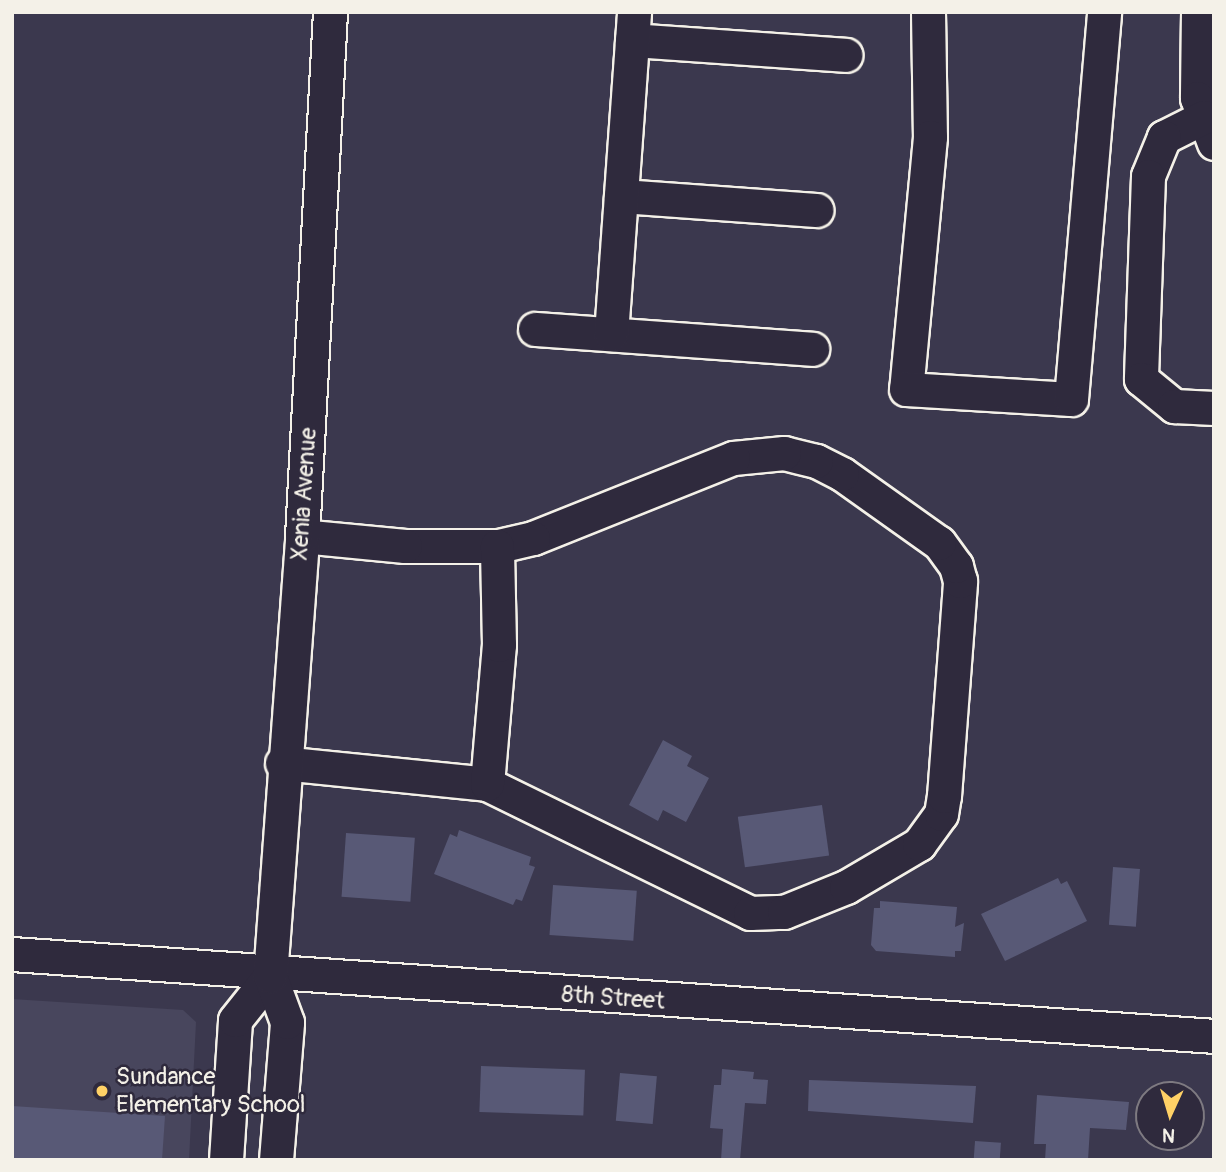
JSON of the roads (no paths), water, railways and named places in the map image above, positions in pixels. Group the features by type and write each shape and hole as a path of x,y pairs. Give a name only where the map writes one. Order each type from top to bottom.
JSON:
{"street":[{"name":"Xenia Avenue","path":"276,1160 286,1022 270,976 282,763 302,536 330,12"},
{"path":"928,12 930,138 906,389 1071,399 1104,12"},
{"path":"1198,12 1196,98 1209,130 1164,137 1148,176 1141,379 1174,406 1214,408"},
{"path":"611,334 633,26 845,55"},
{"path":"621,195 816,210"},
{"path":"535,328 812,349"},
{"path":"282,763 487,783 750,913 784,912 846,887 919,844 941,814 960,581 939,543 842,474 783,453 733,458 533,538 497,546 405,547 302,536"},
{"path":"487,783 499,645 497,546"},
{"name":"8th Street","path":"12,954 270,976 1214,1036"},
{"path":"226,1160 235,1020 270,976"}],"place":[{"name":"Sundance Elementary School","path":"102,1091"}]}
